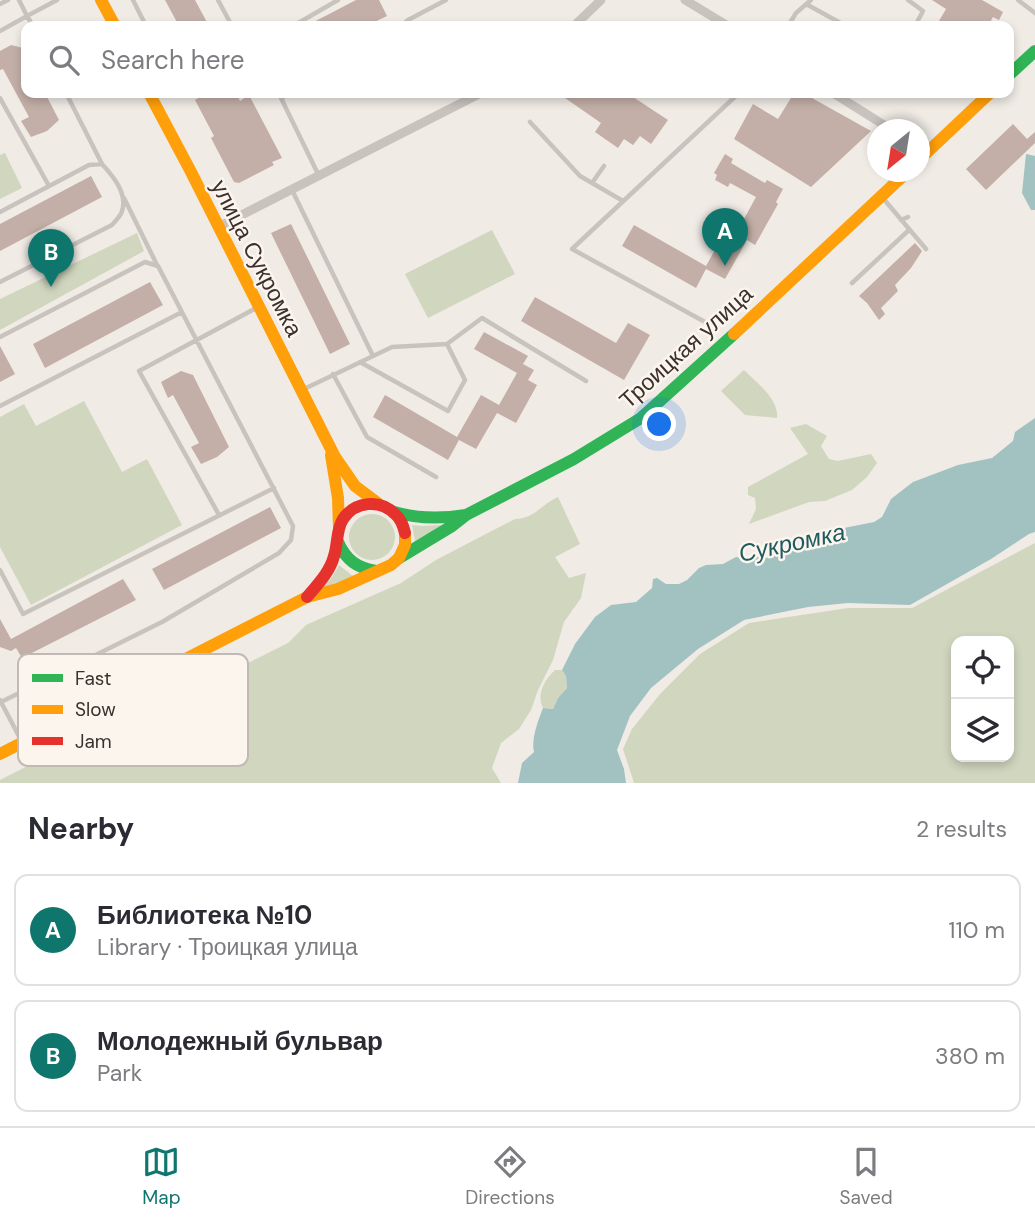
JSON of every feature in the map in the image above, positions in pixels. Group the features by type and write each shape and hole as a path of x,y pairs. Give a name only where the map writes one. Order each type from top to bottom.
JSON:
{"street":[{"path":"101,0 112,21"},
{"path":"580,21 601,0"},
{"path":"685,0 702,4 722,21"},
{"path":"1014,70 1035,51"},
{"name":"улица Сукромка","path":"151,98 327,442 349,480 380,504"},
{"path":"218,228 471,98"},
{"path":"841,98 874,119"},
{"path":"930,146 984,98"},
{"name":"Троицкая улица","path":"399,558 466,515 575,459 641,418 896,182"},
{"name":"улица Сукромка","path":"327,442 338,498 339,527"},
{"path":"196,654 307,597 335,590 390,566 399,558 406,538 403,524 394,512 380,504 371,503 347,514 339,527 333,560 325,576 307,597"},
{"name":"Троицкая улица","path":"394,512 427,519 466,515"},
{"path":"337,541 342,553 352,564 376,571"},
{"path":"0,754 18,745"}],"lane":[{"path":"0,4 8,0"},
{"path":"19,0 30,21"},
{"path":"0,31 57,0"},
{"path":"133,0 144,21"},
{"path":"218,0 229,21"},
{"path":"302,21 338,0"},
{"path":"407,21 446,0"},
{"path":"908,0 923,10 918,21"},
{"path":"1018,0 1035,13"},
{"path":"791,21 808,2 838,21"},
{"path":"0,98 49,186"},
{"path":"69,98 102,164 113,175 293,526 291,540 279,552 162,622 97,654"},
{"path":"281,98 319,177"},
{"path":"705,322 572,249 734,98"},
{"path":"530,122 580,176 623,201"},
{"path":"0,212 89,165 102,164"},
{"path":"592,183 604,166"},
{"path":"291,190 373,356"},
{"path":"881,196 926,250"},
{"path":"0,282 111,225 122,212 124,198"},
{"path":"901,220 908,217"},
{"path":"852,283 909,230"},
{"path":"0,337 145,262 158,266"},
{"path":"219,515 139,370 259,307"},
{"path":"0,406 182,312"},
{"path":"301,391 392,347 447,344 482,318 586,381"},
{"path":"359,362 448,411 465,380 447,344"},
{"path":"334,374 367,437 436,477"},
{"path":"0,570 23,614 274,488"},
{"path":"18,693 1,701 18,735"}],"green space":[{"path":"5,153 22,188 0,199 0,155"},
{"path":"492,230 515,274 428,318 405,274"},
{"path":"137,233 144,251 0,330 0,299"},
{"path":"744,370 771,398 775,404 777,418 745,415 721,391"},
{"path":"84,401 122,472 147,459 182,525 31,605 0,547 0,417 24,404 36,426"},
{"path":"806,424 827,436 821,446 829,459 838,461 871,454 877,463 867,477 852,490 749,524 756,509 755,498 748,495 748,487 808,454 790,428"},
{"path":"558,497 580,544 555,557 569,578 586,573 581,598 564,622 553,660 531,710 519,729 501,743 492,768 501,783 0,783 0,780 28,766 248,766 248,663 288,643 306,625 401,583 436,560 515,519 533,514"},
{"path":"372,514 388,521 395,537 388,553 372,560 356,553 349,537 356,521"},
{"path":"412,525 441,525 441,527 415,541"},
{"path":"1035,543 1035,783 634,783 623,749 632,729 660,694 700,654 749,623 848,608 912,608"},
{"path":"339,565 353,576 324,590 322,588"},
{"path":"555,670 562,670 566,676 567,688 553,709 543,708 543,687"}],"water":[{"path":"1026,154 1035,156 1035,210 1031,210 1022,193"},
{"path":"1035,418 1035,532 910,605 848,603 808,607 744,620 698,649 651,688 630,716 617,750 626,783 518,783 522,763 534,752 534,736 543,708 553,709 567,688 566,676 562,670 575,644 595,617 611,605 636,602 652,588 653,579 657,578 666,584 679,584 706,565 723,564 736,557 766,558 819,542 826,534 839,529 874,522 882,517 891,499 913,482 958,465 992,458 1013,441 1015,432"}],"building":[{"path":"165,0 195,0 206,21 176,21"},
{"path":"356,0 379,0 387,16 376,21 316,21"},
{"path":"932,0 982,0 1003,12 999,20 993,17 991,21 939,21 946,9"},
{"path":"11,45 21,48 21,98 48,98 59,120 47,131 31,137 21,121 29,117 3,69 0,70 0,51"},
{"path":"238,98 240,101 251,98 282,158 239,183 234,182 195,100"},
{"path":"565,98 635,98 668,120 651,144 640,136 633,145 624,139 618,148 595,132 601,123"},
{"path":"791,98 812,98 867,129 867,135 811,187 734,139 753,104 778,119"},
{"path":"1013,124 1027,139 1035,132 1035,143 986,190 966,169"},
{"path":"725,154 733,159 731,163 765,183 767,180 783,189 776,202 778,204 755,245 747,240 725,279 706,269 696,288 622,246 634,225 706,266 729,225 738,230 756,197 730,183 728,187 715,180 717,175 714,173"},
{"path":"91,176 102,197 0,251 0,224"},
{"path":"291,224 350,344 330,354 271,233"},
{"path":"915,243 922,251 895,285 898,291 881,308 885,314 879,320 859,296"},
{"path":"150,282 163,305 45,368 33,344"},
{"path":"535,297 616,343 628,323 650,335 624,380 521,321"},
{"path":"484,332 528,356 523,364 534,370 528,380 537,385 516,423 497,413 476,449 459,440 448,460 373,417 385,395 457,437 481,395 499,405 517,373 474,349"},
{"path":"0,346 15,374 0,382"},
{"path":"181,371 193,375 229,447 217,457 201,464 191,447 199,443 173,395 168,398 161,382"},
{"path":"270,507 281,528 164,590 152,569"},
{"path":"123,579 136,600 30,654 20,654 16,648 11,651 0,647 0,619 11,639"}],"traffic: fast":[{"path":"1014,70 1035,51"},
{"path":"399,558 466,515 574,459 641,418 734,334"},
{"path":"394,512 430,518 466,515"},
{"path":"338,542 353,562 376,571"}],"traffic: slow":[{"path":"101,0 112,21"},
{"path":"152,98 335,457 355,486 379,504"},
{"path":"930,150 985,98"},
{"path":"734,334 896,182"},
{"path":"331,455 338,498 339,527"},
{"path":"196,654 307,597 338,589 391,565 399,558 405,545 405,533"},
{"path":"0,754 18,745"}],"traffic: jam":[{"path":"307,597 330,567 341,523 354,509 368,504 389,509 399,518 405,533"}],"place":[{"name":"Библиотека №10","path":"725,266"},
{"name":"Молодежный бульвар","path":"51,287"}],"water label":[{"name":"Сукромка","path":"792,543"}]}
